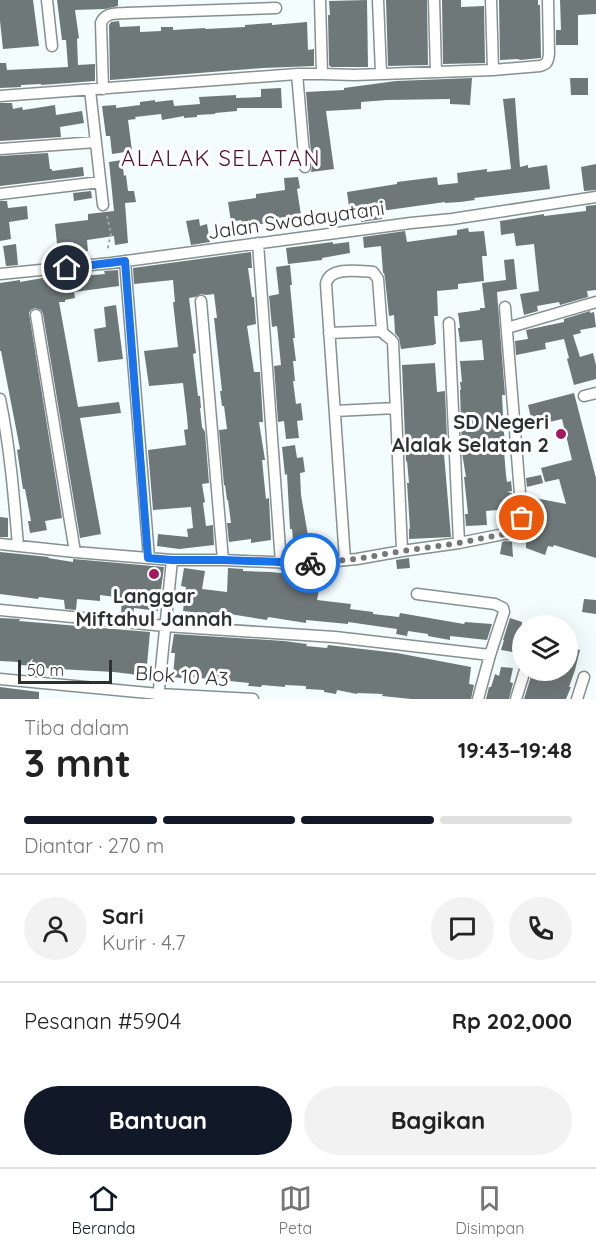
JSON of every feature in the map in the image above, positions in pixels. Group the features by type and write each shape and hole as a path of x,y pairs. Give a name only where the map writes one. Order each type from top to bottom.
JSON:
{"street":[{"path":"46,0 52,46"},
{"path":"320,0 322,74"},
{"path":"378,0 381,73"},
{"path":"434,0 436,72"},
{"path":"491,0 493,70"},
{"path":"0,96 297,74 354,75 540,66 548,61 548,0"},
{"path":"103,89 101,24 106,15 276,8"},
{"path":"297,74 305,167"},
{"path":"90,90 103,206"},
{"path":"0,149 96,142"},
{"path":"0,194 100,182"},
{"name":"Jalan Swadayatani","path":"0,274 111,263 452,219 596,197"},
{"path":"258,243 281,563"},
{"path":"125,261 148,558"},
{"path":"345,560 329,333 327,278 333,273 373,272 378,279 382,331 393,342 402,551"},
{"path":"201,301 223,560"},
{"path":"507,328 596,302"},
{"path":"0,544 172,560 316,563 459,543 509,533 517,529 522,518 505,307"},
{"path":"36,315 75,552"},
{"path":"449,323 459,543"},
{"path":"329,333 382,331"},
{"path":"584,396 596,393"},
{"path":"0,399 14,497 18,546"},
{"path":"335,411 396,408"},
{"path":"158,696 172,560"},
{"path":"417,594 499,605 504,612 478,699"},
{"path":"0,610 165,626 335,637 490,655"},
{"path":"577,699 584,677"},
{"name":"Blok 10 A3","path":"0,679 158,696 253,699"},
{"path":"516,699 522,681"}],"path":[{"path":"103,206 111,234 108,247 111,263"}],"building":[{"path":"0,0 33,0 39,46 3,49"},
{"path":"57,0 118,0 118,6 75,10 79,38 77,39 78,65 95,64 95,81 0,88 0,63 6,63 7,70 68,67 66,40 62,40"},
{"path":"367,0 368,67 331,67 329,65 329,1"},
{"path":"386,0 427,0 428,65 388,66"},
{"path":"442,0 461,0 461,7 484,6 485,63 443,64"},
{"path":"499,0 538,0 541,58 500,60"},
{"path":"560,0 596,0 596,14 578,15 578,45 556,45 556,30 561,30"},
{"path":"119,21 120,27 140,26 140,32 161,31 161,27 173,27 173,30 205,29 307,22 308,50 314,49 314,66 110,80 109,25 111,22"},
{"path":"472,78 470,105 450,104 450,99 387,100 361,102 361,109 326,111 334,169 311,172 306,92 344,90 344,88 396,81"},
{"path":"570,78 588,78 588,95 571,95"},
{"path":"281,88 282,108 237,108 237,111 162,120 161,114 135,117 136,119 128,120 132,151 112,154 110,136 106,136 102,106 116,105 116,108 140,105 140,102 155,100 155,102 173,100 174,106 200,104 199,97 236,95 236,98 261,97 261,89"},
{"path":"515,98 520,167 547,165 550,189 381,211 382,219 361,222 360,213 350,214 347,192 437,177 438,185 458,183 457,173 511,169 503,99"},
{"path":"0,103 12,103 13,109 22,107 23,110 55,105 56,115 82,111 84,123 60,127 61,137 0,141"},
{"path":"48,153 52,171 83,167 84,176 0,186 0,156"},
{"path":"122,160 128,191 134,191 136,202 125,203 128,243 115,245 114,236 87,240 88,251 74,252 73,242 57,244 55,224 88,220 88,214 114,211 109,162"},
{"path":"596,164 596,190 584,191 581,167"},
{"path":"298,177 300,188 297,189 301,215 271,219 272,223 242,224 241,220 231,222 228,202 256,198 256,194 285,190 284,178"},
{"path":"91,191 92,198 74,201 73,193"},
{"path":"0,201 7,201 8,208 27,206 28,219 9,222 11,239 0,241"},
{"path":"596,205 596,290 587,291 588,297 560,305 559,302 537,306 538,311 524,315 520,294 539,291 534,244 516,246 514,233 501,235 500,221 544,214 544,216 586,211 586,206"},
{"path":"199,219 200,226 207,224 210,242 191,245 186,221"},
{"path":"468,228 469,232 484,231 487,256 482,256 484,281 458,284 458,289 437,291 438,316 434,316 436,344 401,349 399,338 395,333 394,315 389,316 381,246 364,248 363,237 405,231 407,242 457,235 457,230"},
{"path":"333,242 333,244 349,242 350,253 322,258 322,260 288,264 286,248"},
{"path":"16,244 18,265 6,266 3,246"},
{"path":"251,252 252,268 248,268 252,297 254,297 256,324 247,326 254,372 260,372 263,422 259,422 265,460 262,460 266,499 269,498 271,540 251,543 251,539 229,542 227,523 231,523 224,485 219,430 227,429 220,391 222,391 214,318 217,318 214,294 201,294 189,298 196,353 193,354 198,396 200,396 202,427 205,432 209,483 202,484 205,502 203,503 206,526 213,525 214,545 179,549 157,546 158,534 188,537 187,529 193,528 191,507 153,510 148,450 186,445 184,430 188,429 187,417 183,383 149,386 144,351 178,347 173,280 134,284 133,268"},
{"path":"514,259 517,289 497,292 505,395 502,395 506,451 504,451 507,482 511,481 512,491 507,492 512,493 513,499 508,500 509,509 486,511 487,525 466,526 465,514 468,514 462,453 460,361 484,360 482,340 460,342 458,313 485,308 482,283 506,280 504,260"},
{"path":"290,265 296,361 293,361 295,381 293,381 296,404 301,403 303,420 297,421 299,438 286,439 284,421 278,422 274,366 281,365 277,326 272,327 269,296 279,294 276,267"},
{"path":"118,270 119,286 74,292 75,298 59,302 78,407 119,402 121,413 80,418 101,534 80,538 43,314 41,310 35,308 29,313 62,518 45,521 47,530 30,533 28,521 31,521 17,450 20,449 0,351 0,283 43,278 43,280 83,273 83,276 105,274 104,271"},
{"path":"116,305 123,359 98,362 94,329 106,327 104,307"},
{"path":"590,311 590,313 594,312 596,327 580,330 581,333 573,335 580,357 593,353 596,379 574,385 564,339 545,343 546,349 516,355 515,341 528,339 526,330 564,322 564,319"},
{"path":"435,363 437,392 445,391 447,438 444,438 444,454 451,537 409,539 407,483 409,483 402,365"},
{"path":"574,393 596,478 596,558 554,545 553,547 548,546 545,555 526,548 526,539 533,518 529,518 530,497 566,504 559,479 545,482 541,468 572,460 562,419 533,426 528,405"},
{"path":"295,445 297,458 303,457 305,472 300,473 301,495 310,547 294,549 292,529 290,529 287,474 285,475 282,447"},
{"path":"541,475 543,483 527,487 526,478"},
{"path":"0,517 8,518 8,537 0,537"},
{"path":"502,542 512,542 513,557 500,554"},
{"path":"0,552 73,562 73,559 164,567 158,611 134,608 133,615 121,614 122,598 100,595 100,601 77,599 76,610 65,609 64,600 0,594"},
{"path":"409,558 410,568 397,569 396,560"},
{"path":"184,568 205,571 202,589 227,592 228,568 307,576 308,573 322,575 317,600 351,604 350,609 373,612 373,614 399,617 400,613 464,624 465,622 492,624 487,640 450,636 450,640 408,631 407,636 396,634 397,629 348,622 348,624 306,620 306,623 230,614 229,623 200,621 201,613 183,611 186,587 181,586"},
{"path":"584,599 596,600 596,614 582,612"},
{"path":"0,618 150,632 146,676 39,668 39,666 19,665 19,662 0,661"},
{"path":"510,618 512,619 512,652 501,650"},
{"path":"174,634 284,641 307,644 306,646 327,648 328,645 397,653 471,667 469,684 474,685 471,699 411,699 337,690 336,694 324,692 324,690 306,689 306,686 262,685 261,687 248,686 249,683 173,677 175,653 171,653"},
{"path":"501,667 512,668 510,682 513,683 509,699 486,699 495,674 499,676"},
{"path":"530,681 571,681 566,699 524,699"},
{"path":"0,687 39,692 39,699 0,699"}],"way so far":[{"path":"310,563 357,559 509,533 517,529 522,518"}],"place":[{"name":"SD Negeri Alalak Selatan 2","path":"561,434"},
{"name":"Langgar Miftahul Jannah","path":"154,574"}],"district":[{"name":"ALALAK SELATAN","path":"221,158"}],"route":[{"path":"67,268 125,261 148,558 310,563"}]}
